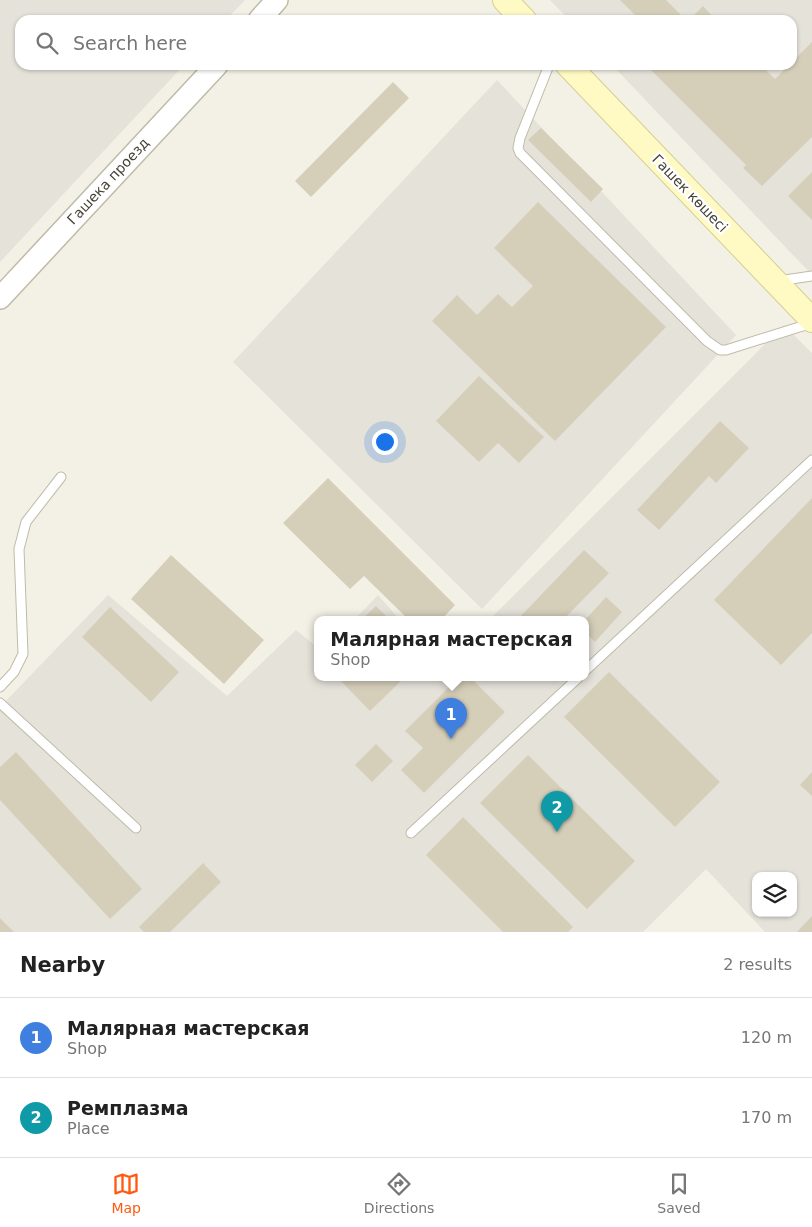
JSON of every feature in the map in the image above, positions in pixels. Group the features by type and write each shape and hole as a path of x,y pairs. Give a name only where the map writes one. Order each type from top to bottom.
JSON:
{"main road":[{"path":"505,0 519,15"},
{"name":"Гашек көшесі","path":"573,70 812,321"}],"street":[{"path":"264,15 277,0"},
{"name":"Гашека проезд","path":"0,298 212,70"}],"lane":[{"path":"547,70 520,138 518,148 520,153 707,341 720,350 726,350 812,321"},
{"path":"774,281 812,276"},
{"path":"589,667 812,460"},
{"path":"0,687 14,672 23,654 19,549 26,522 61,477"},
{"path":"411,833 575,681"},
{"path":"0,703 136,828"}],"shaded area":[{"path":"0,0 245,0 231,15 15,15 15,70 179,70 0,262"},
{"path":"550,0 812,0 812,275 617,70 797,70 797,15 564,15"},
{"path":"497,80 736,335 482,609 233,362"},
{"path":"784,325 812,353 812,932 765,932 706,869 643,932 0,932 0,707 108,595 227,696 296,630 314,645 314,681 589,681 589,616 493,616"},
{"path":"378,595 396,616 358,616"}],"building":[{"path":"620,0 666,0 681,15 635,15"},
{"path":"703,6 711,15 694,15"},
{"path":"812,42 812,137 762,186 743,168 746,165 651,70 766,70 775,79 784,70 797,70 797,57"},
{"path":"393,82 409,98 311,197 295,181"},
{"path":"541,128 603,189 591,202 528,140"},
{"path":"812,172 812,220 788,196"},
{"path":"538,202 666,327 555,441 432,321 457,295 477,315 498,294 512,307 533,286 494,248"},
{"path":"479,376 544,437 519,463 498,443 479,462 436,421"},
{"path":"720,421 749,448 716,483 709,476 659,530 637,510"},
{"path":"328,478 455,605 445,616 405,616 364,576 350,589 283,523"},
{"path":"812,498 812,633 781,665 714,600"},
{"path":"584,550 609,573 567,616 521,616"},
{"path":"171,555 264,640 224,684 131,599"},
{"path":"606,597 622,612 595,642 589,636 589,616"},
{"path":"376,606 386,616 365,616"},
{"path":"110,607 179,672 151,702 82,637"},
{"path":"609,672 720,782 675,827 564,717"},
{"path":"341,681 401,681 370,711"},
{"path":"455,681 474,681 505,712 424,793 401,770 423,748 405,731"},
{"path":"376,744 393,761 372,782 355,765"},
{"path":"16,752 142,889 110,919 0,800 0,767"},
{"path":"528,755 635,861 587,909 480,803"},
{"path":"812,772 812,796 800,785"},
{"path":"463,817 573,927 568,932 503,932 426,855"},
{"path":"203,863 221,882 170,932 144,932 139,927"},
{"path":"812,916 812,932 797,932"},
{"path":"0,918 14,932 0,932"}],"place":[{"name":"Малярная мастерская","path":"451,739"},
{"name":"Ремплазма","path":"557,832"}]}
